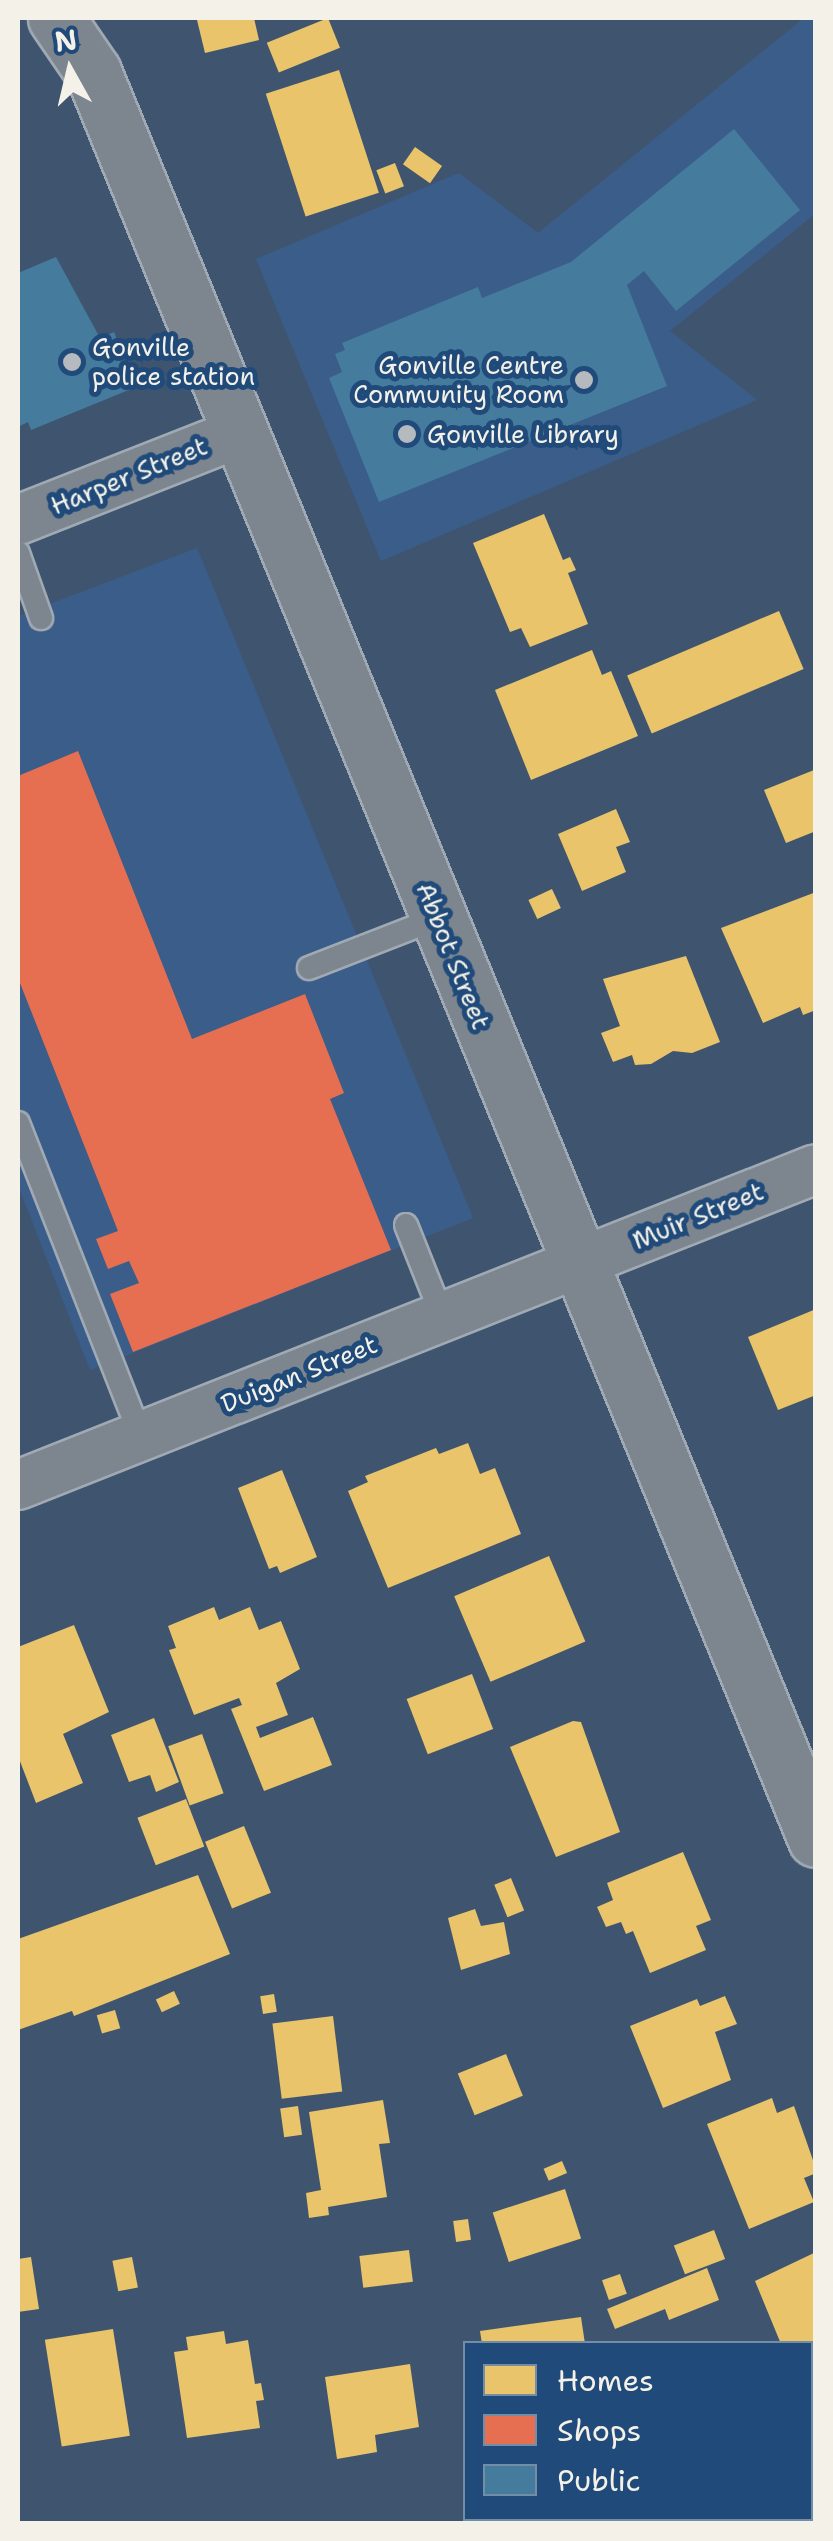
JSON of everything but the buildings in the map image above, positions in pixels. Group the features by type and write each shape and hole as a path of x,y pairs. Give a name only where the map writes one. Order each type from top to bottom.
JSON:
{"street":[{"name":"Abbot Street","path":"56,18 93,72 816,1839"},
{"name":"Abbot Street","path":"88,18 93,72"},
{"name":"Harper Street","path":"18,520 242,432"},
{"name":"Muir Street","path":"580,1263 816,1169"},
{"name":"Duigan Street","path":"18,1486 580,1263"}],"lane":[{"path":"18,553 41,618"},
{"path":"309,968 438,918"},
{"path":"18,1122 141,1437"},
{"path":"406,1225 443,1318"}],"shaded area":[{"path":"804,18 815,18 815,214 670,331 757,400 381,561 256,259 459,173 538,233"},
{"path":"197,548 473,1218 90,1370 18,1185 18,616"}],"place":[{"name":"Gonville police station","path":"72,362"},
{"name":"Gonville Centre Community Room","path":"584,380"},
{"name":"Gonville Library","path":"407,434"}]}
